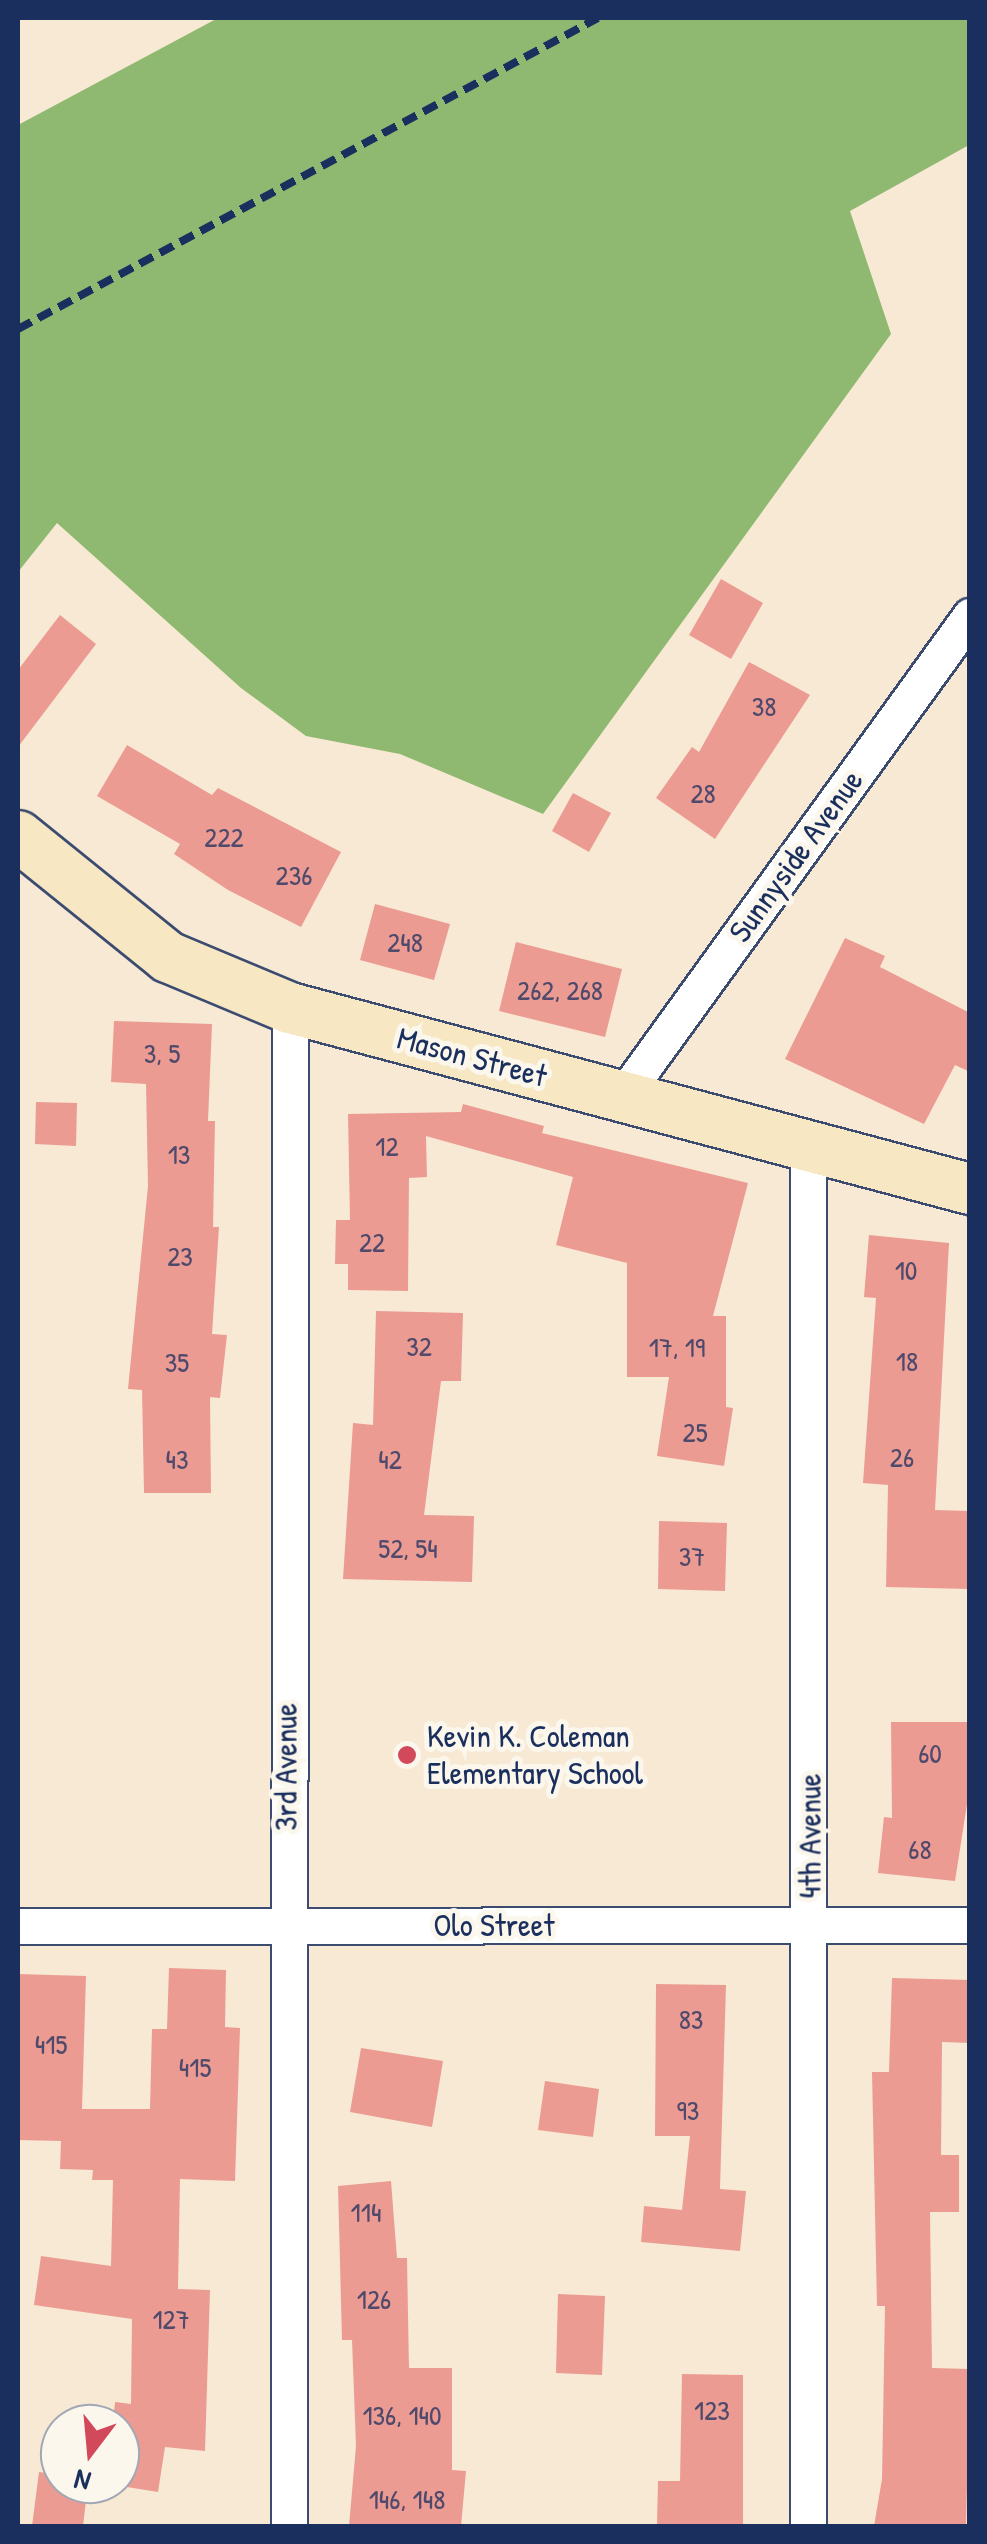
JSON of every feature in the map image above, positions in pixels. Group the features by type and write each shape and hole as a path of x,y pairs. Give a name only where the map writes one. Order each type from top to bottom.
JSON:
{"street":[{"name":"Sunnyside Avenue","path":"622,1097 970,616"},
{"name":"Mason Street","path":"18,836 168,957 290,1008 970,1189"},
{"name":"3rd Avenue","path":"290,1008 285,1925 290,2526"},
{"name":"4th Avenue","path":"808,1146 808,2526"},
{"name":"Olo Street","path":"18,1926 970,1925"}],"green space":[{"path":"218,18 969,18 969,145 850,211 891,334 543,814 400,754 306,736 241,688 57,523 18,572 18,125"}],"building":[{"path":"721,579 763,603 731,659 689,635"},
{"path":"60,615 96,644 18,747 18,670"},
{"path":"749,662 810,695 715,839 656,798 692,747 699,752"},
{"path":"127,745 212,795 218,788 341,852 301,927 228,890 174,854 180,844 97,796"},
{"path":"573,793 611,813 589,852 552,831"},
{"path":"375,904 450,924 434,980 360,960"},
{"path":"845,938 885,956 880,967 970,1013 970,1072 955,1065 924,1124 785,1059"},
{"path":"516,942 622,969 605,1037 499,1011"},
{"path":"114,1021 212,1024 208,1121 215,1121 213,1227 219,1227 212,1334 227,1335 220,1398 210,1397 211,1493 144,1493 142,1390 128,1389 148,1186 146,1084 111,1082"},
{"path":"36,1102 77,1103 76,1146 35,1144"},
{"path":"463,1104 544,1126 542,1133 748,1183 713,1316 726,1316 726,1407 733,1408 724,1466 657,1456 669,1377 627,1377 627,1263 556,1245 573,1177 426,1136 427,1177 409,1178 408,1291 348,1290 348,1264 335,1264 336,1220 350,1220 348,1114 461,1112"},
{"path":"869,1235 949,1243 935,1510 970,1511 970,1589 886,1587 888,1485 863,1483 876,1298 864,1297"},
{"path":"376,1311 463,1313 461,1381 441,1381 424,1515 474,1516 472,1582 343,1579 353,1423 373,1425"},
{"path":"659,1521 727,1523 725,1591 658,1589"},
{"path":"891,1722 970,1722 970,1785 955,1881 878,1873 884,1817 892,1818"},
{"path":"169,1968 226,1970 225,2027 240,2028 235,2181 180,2179 178,2289 210,2290 205,2451 165,2447 158,2492 140,2489 140,2404 131,2404 132,2319 34,2305 41,2256 111,2266 113,2180 92,2180 93,2170 60,2169 61,2141 18,2140 18,1974 86,1976 82,2109 150,2109 152,2029 167,2029"},
{"path":"892,1978 970,1980 970,2043 942,2042 941,2155 959,2155 959,2212 930,2212 932,2368 970,2369 966,2526 874,2526 882,2479 885,2306 877,2306 872,2072 889,2072"},
{"path":"656,1984 726,1985 720,2189 746,2191 740,2251 641,2242 644,2206 682,2210 690,2136 655,2136"},
{"path":"361,2048 443,2061 432,2127 350,2112"},
{"path":"545,2081 599,2089 593,2137 538,2130"},
{"path":"391,2181 397,2258 407,2258 409,2368 452,2368 452,2470 466,2471 461,2526 349,2526 356,2446 352,2340 342,2340 338,2186"},
{"path":"558,2294 605,2296 602,2375 556,2373"},
{"path":"682,2374 743,2375 743,2526 657,2526 658,2481 680,2481"},
{"path":"39,2472 40,2504 86,2504 83,2526 32,2526"}],"railway":[{"path":"18,329 598,18"}],"place":[{"name":"Kevin K. Coleman Elementary School","path":"407,1755"}]}
